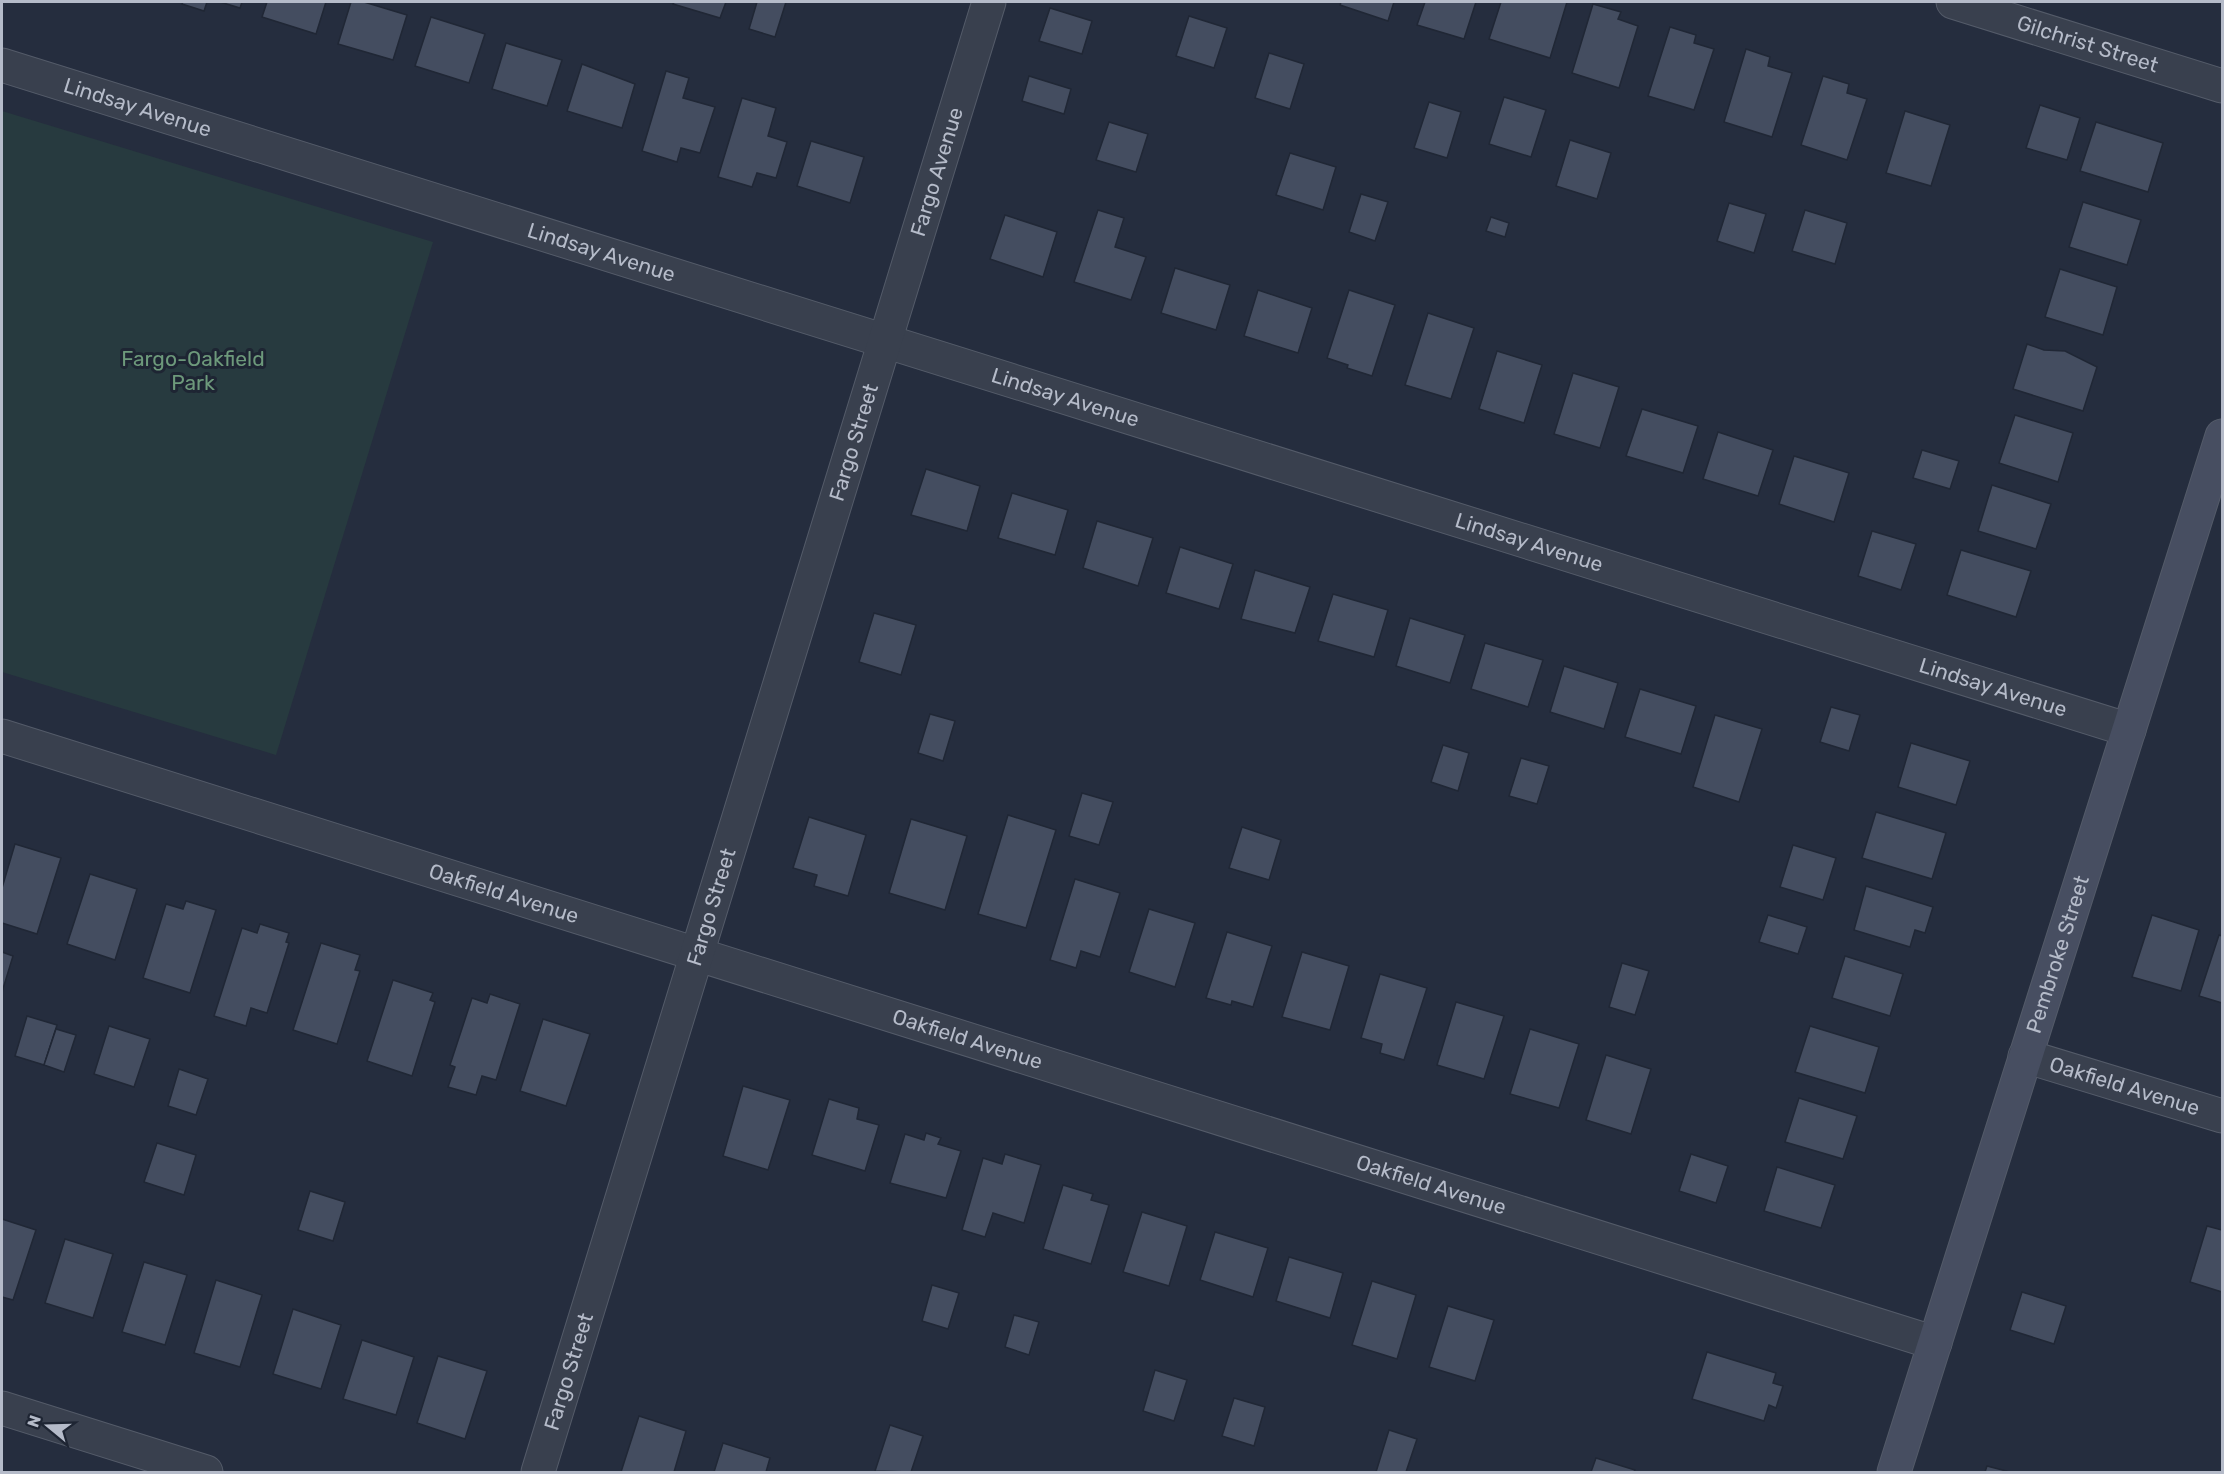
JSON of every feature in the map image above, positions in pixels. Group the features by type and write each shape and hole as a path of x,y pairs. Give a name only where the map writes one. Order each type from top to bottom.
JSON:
{"street":[{"name":"Fargo Avenue","path":"884,340 989,2"},
{"name":"Gilchrist Street","path":"1953,2 2223,86"},
{"name":"Lindsay Avenue","path":"2,65 2129,730"},
{"name":"Fargo Street","path":"538,1473 884,340"},
{"name":"Pembroke Street","path":"1894,1473 2129,730 2214,495 2223,436"},
{"name":"Oakfield Avenue","path":"2,736 1935,1343"},
{"name":"Oakfield Avenue","path":"2025,1056 2223,1116"},
{"path":"2,1408 207,1473"}],"green space":[{"name":"Fargo-Oakfield Park","path":"2,111 433,242 276,755 2,672"}],"building":[{"path":"183,2 207,2 204,11 182,4"},
{"path":"220,2 242,2 240,8"},
{"path":"267,2 326,2 316,34 262,17"},
{"path":"351,2 364,2 407,15 393,60 338,44"},
{"path":"674,2 726,2 720,18 673,4"},
{"path":"757,2 786,2 775,37 749,29"},
{"path":"1341,2 1394,2 1388,21 1340,5"},
{"path":"1425,2 1476,2 1464,39 1417,25"},
{"path":"1501,2 1567,2 1550,58 1489,39"},
{"path":"1593,4 1621,12 1618,19 1638,26 1619,88 1572,73"},
{"path":"1050,8 1092,21 1082,54 1039,41"},
{"path":"1189,16 1227,28 1214,68 1176,56"},
{"path":"431,17 485,34 469,83 415,66"},
{"path":"1670,27 1696,35 1694,43 1714,49 1694,110 1648,96"},
{"path":"506,43 562,60 547,106 492,89"},
{"path":"1746,49 1770,57 1768,66 1792,73 1772,137 1724,122"},
{"path":"1269,53 1304,64 1290,109 1255,98"},
{"path":"582,64 635,84 622,128 567,111"},
{"path":"666,71 689,78 683,98 715,107 700,153 681,148 677,162 642,151"},
{"path":"1029,76 1071,89 1064,114 1022,101"},
{"path":"1823,76 1849,84 1847,93 1867,99 1847,160 1801,145"},
{"path":"1504,97 1546,110 1531,157 1489,144"},
{"path":"742,98 776,108 768,136 787,142 776,178 757,173 752,187 718,177"},
{"path":"1429,102 1461,112 1447,158 1414,148"},
{"path":"2040,105 2080,118 2067,160 2026,148"},
{"path":"1905,111 1950,125 1931,186 1886,173"},
{"path":"1109,122 1148,134 1136,172 1096,160"},
{"path":"2096,122 2163,143 2148,192 2080,171"},
{"path":"1570,140 1611,153 1597,199 1556,186"},
{"path":"811,141 864,157 850,203 797,186"},
{"path":"1290,153 1336,167 1323,210 1276,195"},
{"path":"1361,194 1388,202 1375,241 1349,232"},
{"path":"2083,202 2141,220 2127,265 2069,247"},
{"path":"1729,203 1766,214 1754,253 1717,241"},
{"path":"1098,210 1124,218 1115,247 1146,257 1131,300 1074,282"},
{"path":"1805,210 1847,223 1835,264 1792,251"},
{"path":"1005,215 1057,232 1043,277 990,259"},
{"path":"1491,217 1509,223 1505,237 1486,231"},
{"path":"1175,268 1230,285 1216,330 1161,313"},
{"path":"2060,269 2117,287 2103,335 2045,317"},
{"path":"1258,290 1312,308 1298,353 1244,336"},
{"path":"1349,290 1395,305 1372,376 1347,368 1348,365 1327,358"},
{"path":"1428,313 1474,328 1451,399 1405,385"},
{"path":"2027,344 2044,350 2065,351 2097,367 2083,411 2013,389"},
{"path":"1497,351 1542,365 1524,423 1479,409"},
{"path":"1573,373 1619,387 1600,448 1554,434"},
{"path":"1642,409 1698,426 1683,473 1626,456"},
{"path":"2015,415 2073,433 2058,482 1999,463"},
{"path":"1718,432 1773,450 1758,496 1703,479"},
{"path":"1922,450 1959,461 1950,489 1913,478"},
{"path":"1794,456 1849,473 1834,522 1779,504"},
{"path":"926,469 980,486 967,531 911,515"},
{"path":"1992,485 2051,504 2036,549 1978,531"},
{"path":"1012,493 1068,510 1055,555 998,538"},
{"path":"1097,521 1153,538 1138,586 1083,568"},
{"path":"1872,531 1916,544 1901,590 1858,576"},
{"path":"1180,547 1233,564 1219,609 1166,593"},
{"path":"1961,550 2031,571 2016,617 1947,595"},
{"path":"1255,570 1310,587 1295,633 1241,619"},
{"path":"1333,594 1388,610 1374,657 1318,641"},
{"path":"874,613 916,625 901,675 859,662"},
{"path":"1410,618 1465,635 1450,683 1396,666"},
{"path":"1485,643 1543,660 1528,707 1471,689"},
{"path":"1564,666 1618,683 1604,729 1550,712"},
{"path":"1640,689 1696,706 1681,754 1625,737"},
{"path":"1831,707 1860,715 1849,751 1820,742"},
{"path":"930,714 955,721 943,761 918,753"},
{"path":"1715,715 1762,729 1739,802 1693,787"},
{"path":"1911,743 1970,761 1956,805 1898,787"},
{"path":"1443,745 1469,753 1458,791 1431,782"},
{"path":"1521,758 1549,766 1537,804 1509,796"},
{"path":"1082,793 1113,802 1099,845 1069,836"},
{"path":"1876,812 1946,833 1932,879 1862,858"},
{"path":"1008,815 1056,830 1026,928 978,914"},
{"path":"809,817 866,835 848,896 814,886 817,875 793,868"},
{"path":"911,819 967,836 945,910 889,893"},
{"path":"1242,827 1281,840 1269,880 1229,868"},
{"path":"15,844 61,858 37,934 2,923 2,888"},
{"path":"1793,845 1836,858 1823,900 1780,887"},
{"path":"90,874 137,889 115,960 67,944"},
{"path":"1075,879 1120,893 1100,957 1081,951 1076,968 1050,960"},
{"path":"1866,886 1933,907 1925,933 1915,930 1910,947 1854,930"},
{"path":"186,901 216,910 190,993 143,978 166,904 183,909"},
{"path":"1149,909 1195,923 1175,987 1129,972"},
{"path":"1768,915 1807,927 1798,954 1759,942"},
{"path":"2152,915 2199,930 2181,991 2132,977"},
{"path":"260,924 289,933 286,942 289,943 267,1013 251,1008 246,1026 214,1016 242,928 257,933"},
{"path":"1227,932 1272,946 1253,1007 1232,1001 1231,1005 1206,998"},
{"path":"2219,935 2222,936 2222,1003 2199,996"},
{"path":"321,943 360,955 355,970 360,971 337,1044 293,1030"},
{"path":"2,952 13,956 2,992"},
{"path":"1302,952 1349,966 1330,1030 1282,1017"},
{"path":"1845,956 1903,974 1890,1016 1832,998"},
{"path":"1622,963 1649,971 1635,1015 1609,1007"},
{"path":"1380,974 1427,988 1404,1060 1380,1053 1382,1044 1361,1038"},
{"path":"393,980 433,993 430,1000 435,1002 412,1076 367,1061"},
{"path":"490,994 520,1004 496,1080 482,1076 476,1095 448,1087 455,1067 450,1065 472,998 487,1003"},
{"path":"1456,1002 1504,1016 1484,1079 1437,1065"},
{"path":"27,1016 57,1025 44,1065 15,1056"},
{"path":"543,1019 590,1034 566,1106 520,1091"},
{"path":"109,1026 150,1039 134,1087 94,1074"},
{"path":"1810,1026 1879,1047 1865,1093 1795,1072"},
{"path":"56,1029 76,1035 64,1072 44,1065"},
{"path":"1530,1029 1579,1044 1559,1108 1510,1094"},
{"path":"1606,1055 1651,1069 1631,1134 1586,1120"},
{"path":"179,1069 208,1079 196,1115 168,1106"},
{"path":"743,1086 790,1100 768,1170 723,1156"},
{"path":"1799,1098 1857,1116 1843,1159 1785,1142"},
{"path":"829,1099 859,1108 857,1119 879,1125 865,1171 812,1155"},
{"path":"926,1133 941,1138 938,1144 961,1151 946,1198 890,1183 905,1134 924,1140"},
{"path":"157,1143 196,1155 184,1195 144,1182"},
{"path":"1005,1154 1041,1165 1024,1223 993,1213 985,1237 962,1230 983,1158 1002,1164"},
{"path":"1691,1154 1728,1166 1716,1203 1679,1191"},
{"path":"1777,1167 1835,1185 1821,1228 1764,1211"},
{"path":"1063,1185 1093,1194 1091,1200 1109,1205 1091,1264 1043,1249"},
{"path":"310,1191 345,1202 333,1241 298,1230"},
{"path":"1142,1212 1187,1226 1169,1286 1123,1272"},
{"path":"2,1219 36,1230 13,1300 2,1297"},
{"path":"2207,1226 2222,1230 2222,1292 2190,1282"},
{"path":"1215,1232 1268,1248 1253,1297 1200,1280"},
{"path":"65,1239 113,1254 93,1318 45,1303"},
{"path":"1289,1257 1343,1273 1330,1318 1276,1301"},
{"path":"144,1262 187,1275 165,1345 122,1332"},
{"path":"216,1280 262,1295 240,1367 194,1353"},
{"path":"1372,1281 1416,1295 1397,1359 1352,1345"},
{"path":"932,1285 959,1293 948,1329 922,1321"},
{"path":"2022,1292 2066,1306 2054,1344 2010,1330"},
{"path":"1448,1306 1494,1320 1475,1381 1429,1367"},
{"path":"293,1309 341,1325 321,1389 273,1374"},
{"path":"1014,1315 1039,1322 1029,1355 1005,1347"},
{"path":"362,1340 414,1357 396,1415 343,1399"},
{"path":"1707,1352 1776,1373 1773,1383 1783,1386 1776,1408 1769,1405 1764,1421 1692,1399"},
{"path":"438,1356 487,1371 465,1439 417,1423"},
{"path":"1155,1370 1187,1380 1174,1421 1143,1411"},
{"path":"1234,1398 1265,1407 1254,1446 1222,1436"},
{"path":"639,1416 686,1431 674,1472 621,1472"},
{"path":"890,1425 923,1436 911,1472 875,1471"},
{"path":"1389,1430 1417,1439 1406,1472 1376,1472"},
{"path":"723,1443 770,1458 766,1472 714,1472"},
{"path":"1596,1458 1635,1470 1634,1472 1591,1472"},
{"path":"1987,1466 2010,1472 1985,1472"}]}
